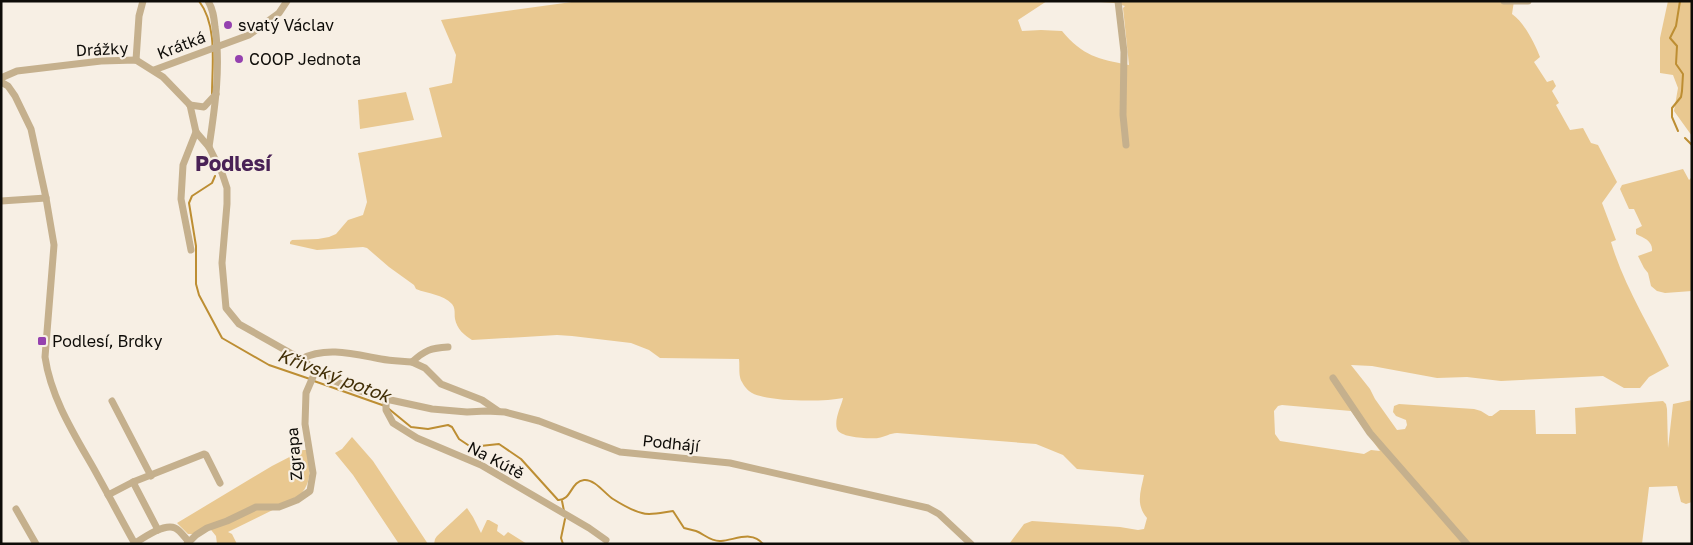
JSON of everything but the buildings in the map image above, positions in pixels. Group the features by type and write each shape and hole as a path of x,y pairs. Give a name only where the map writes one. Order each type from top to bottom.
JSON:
{"street":[{"path":"136,60 139,16 143,1"},
{"name":"Krátká","path":"154,70 249,34 279,13 287,1"},
{"path":"1118,1 1124,52 1123,115 1126,145"},
{"path":"1504,1 1528,1"},
{"path":"209,147 217,93 212,3"},
{"name":"Drážky","path":"1,78 17,71 101,61 136,60 163,77 190,105"},
{"path":"1,82 8,86 15,96 31,129 46,198 54,245 45,357 47,371 54,391 72,430 134,544 158,530 168,527 177,528 188,543"},
{"path":"191,250 181,199 183,165 196,132 190,105 204,107 217,93"},
{"name":"Podhájí","path":"196,132 209,147 227,188 222,263 226,308 238,324 300,359 327,378 386,404 450,411 505,412 539,421 620,452 730,463 928,508 939,514 971,544"},
{"path":"1,201 46,198"},
{"path":"412,362 424,352 448,347"},
{"path":"300,359 317,353 344,352 412,362 425,368 441,384 482,400 498,411"},
{"name":"Zgrapa","path":"188,543 207,528 256,507 279,507 296,500 310,490 313,473 305,424 306,393 316,370"},
{"path":"1333,378 1370,433 1467,544"},
{"path":"112,401 151,476"},
{"name":"Na Kútě","path":"386,404 393,423 416,438 481,465 606,540"},
{"path":"108,495 133,482 200,455 206,455 220,483"},
{"path":"133,482 158,530"},
{"path":"16,509 36,544"}],"shaded area":[{"path":"579,1 1047,1 1018,20 1022,31 1062,31 1084,51 1108,61 1129,65 1123,8 1125,6 1114,3 1087,1 1514,1 1512,14 1525,28 1535,46 1540,57 1534,62 1547,82 1553,80 1556,86 1552,91 1559,103 1556,105 1570,130 1583,128 1591,143 1598,145 1617,182 1602,203 1616,240 1611,242 1630,290 1669,366 1649,377 1640,388 1624,388 1603,376 1501,381 1467,377 1437,378 1372,366 1351,365 1370,389 1397,430 1405,429 1407,425 1406,420 1396,416 1393,412 1394,406 1399,404 1474,409 1489,416 1500,410 1535,410 1536,434 1576,434 1575,408 1663,401 1667,409 1668,448 1673,404 1692,400 1692,502 1686,504 1681,502 1677,486 1649,487 1642,544 1009,544 1024,524 1032,521 1144,529 1147,518 1141,508 1140,492 1144,475 1077,469 1063,455 1036,444 897,433 874,438 849,436 839,432 836,425 843,398 797,400 771,398 752,393 741,380 739,359 660,358 649,350 631,343 572,336 557,335 472,340 457,326 452,304 440,296 416,289 414,285 367,248 317,250 290,244 292,240 329,237 336,234 348,220 363,215 367,202 358,153 442,137 429,88 452,83 456,55 441,20","holes":["1278,406 1351,411 1380,451 1371,450 1364,454 1280,441 1275,434 1274,411"]},
{"path":"1668,1 1692,1 1692,136 1674,111 1678,88 1673,75 1660,73 1660,38"},
{"path":"406,92 414,120 360,129 358,100"},
{"path":"1683,169 1689,180 1692,177 1692,291 1665,293 1657,291 1651,286 1648,273 1638,256 1652,251 1652,248 1647,240 1636,234 1636,229 1642,226 1634,209 1629,209 1620,189 1622,185"},
{"path":"352,437 373,461 428,544 399,544 353,475 335,453 342,449"},
{"path":"303,450 307,450 309,464 309,478 305,489 295,499 228,532 232,534 237,544 217,544 216,536 207,525 193,534 188,534 177,523 272,466"},
{"path":"467,508 481,533 487,520 489,520 498,525 497,531 504,536 508,532 527,544 434,544 437,536"}],"waterway":[{"name":"Křivský potok","path":"199,1 209,22 213,46 212,95"},
{"path":"1678,131 1672,117 1672,108 1681,97 1683,74 1676,64 1677,46 1670,38 1676,26 1680,1"},
{"path":"1685,138 1692,145"},
{"name":"Křivský potok","path":"215,176 212,183 192,196 189,203 196,246 196,284 199,295 222,338 269,365 310,379"},
{"name":"Křivský potok","path":"314,381 385,406"},
{"name":"Křivský potok","path":"389,409 411,427 428,429 448,425 452,427 459,439 471,447 499,444 521,459 558,500 566,497 580,481 588,480 596,484 613,499 638,512 657,514 673,511 684,528 696,531 708,538 721,541 754,537 763,544"},
{"path":"562,501 564,511"},
{"path":"563,544 561,538 565,519"}],"place":[{"name":"svatý Václav","path":"228,25"},
{"name":"COOP Jednota","path":"239,59"},
{"name":"Podlesí, Brdky","path":"42,341"}],"district":[{"name":"Podlesí","path":"233,164"}]}
